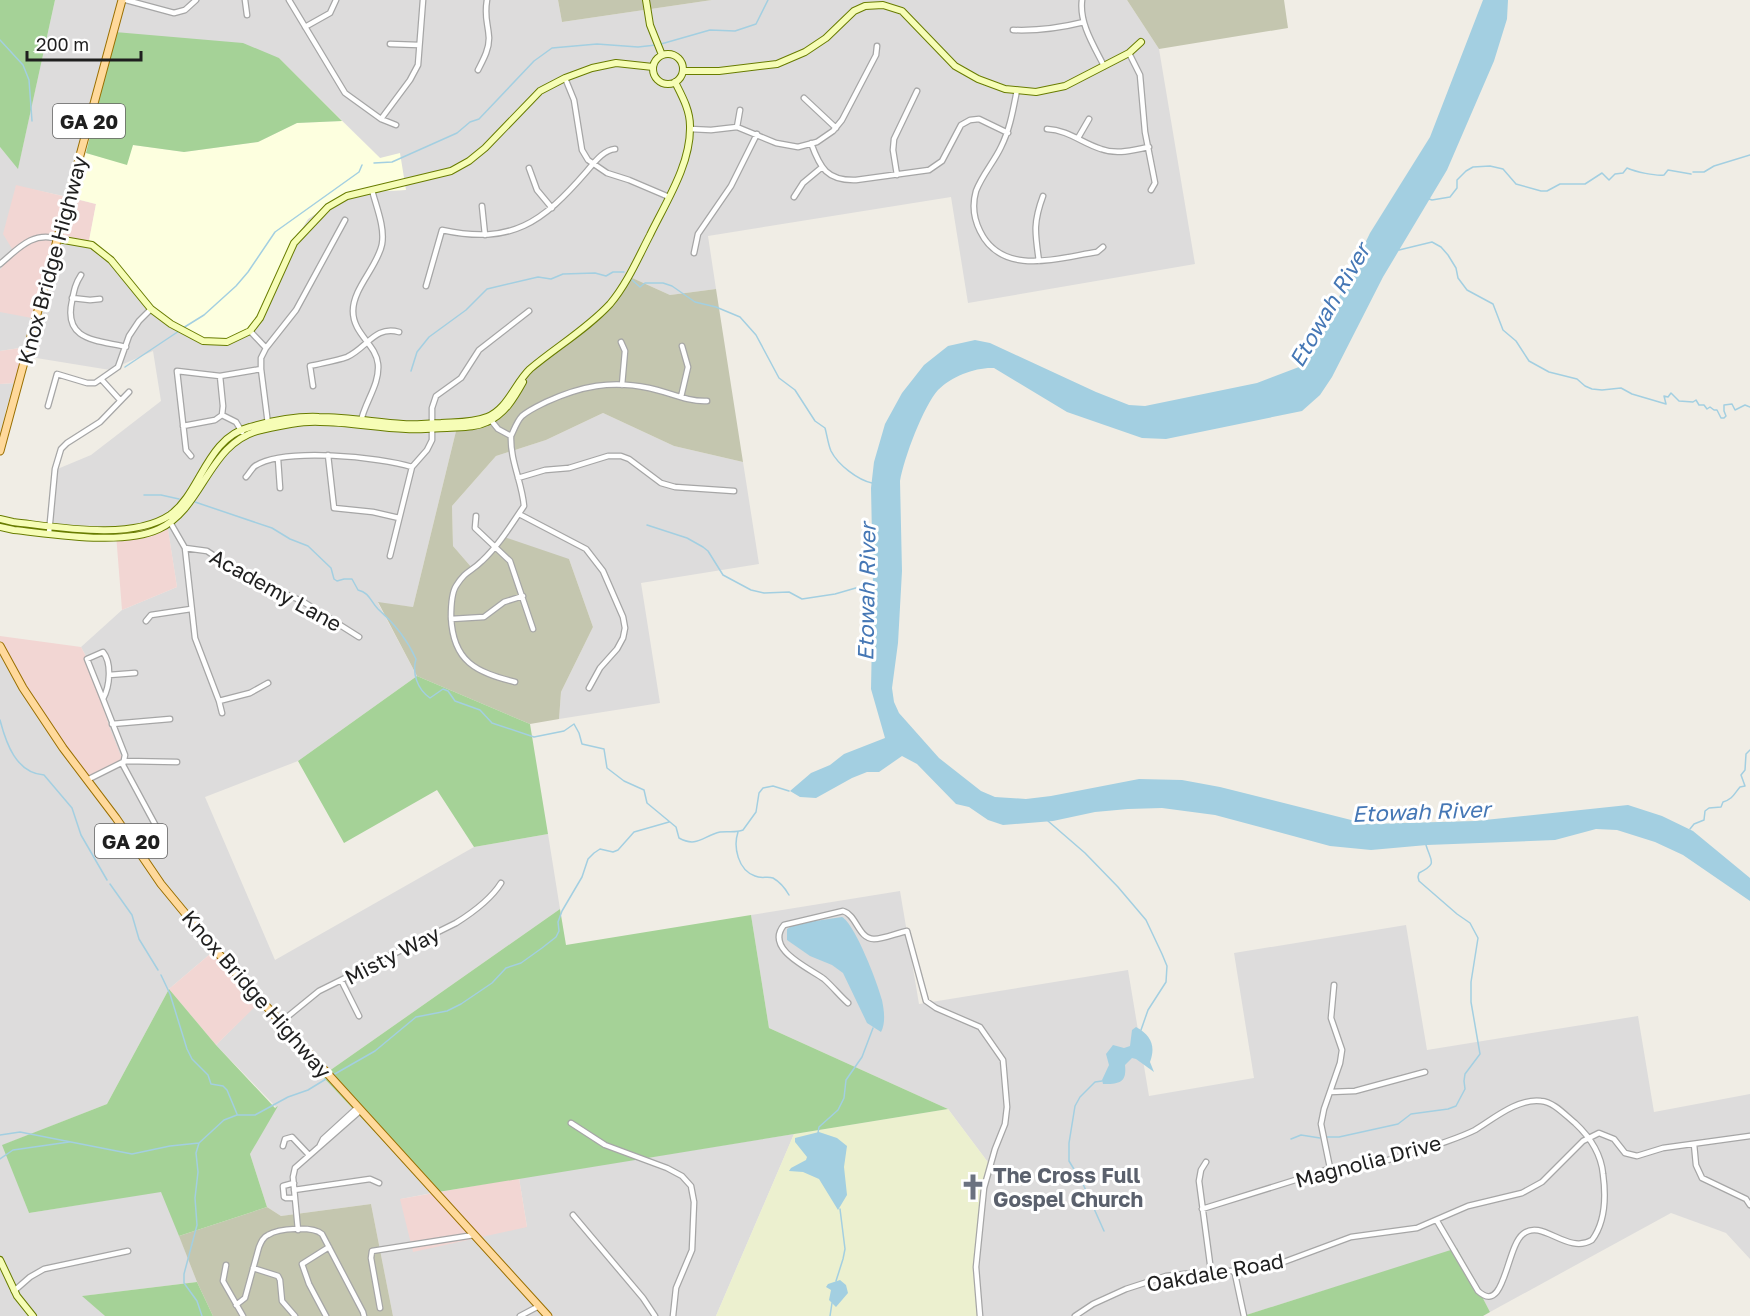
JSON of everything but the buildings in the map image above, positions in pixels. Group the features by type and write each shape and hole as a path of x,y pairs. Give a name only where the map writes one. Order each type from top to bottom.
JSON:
{"main road":[{"name":"Knox Bridge Highway","path":"0,451 124,0"},
{"name":"Knox Bridge Highway","path":"0,646 33,706 161,884 212,946 280,1022 548,1316"}],"street":[{"path":"124,0 174,13 185,10 196,0"},
{"path":"244,0 247,15"},
{"path":"289,0 345,93 381,119 396,125"},
{"path":"305,27 330,14 336,0"},
{"path":"381,119 411,80 418,65 423,0"},
{"path":"478,70 486,54 489,39 484,14 488,0"},
{"path":"646,0 650,25 662,55"},
{"path":"1082,0 1084,22 1104,66"},
{"path":"683,70 719,71 777,64 805,52 826,38 854,11 865,6 884,5 902,11 955,66 978,80 1005,89 1036,92 1065,86 1129,53 1141,42"},
{"path":"1013,30 1037,31 1084,22"},
{"path":"390,44 419,45"},
{"path":"690,129 711,130 737,127 776,143 798,147 817,142 843,120 876,55 877,46"},
{"path":"671,53 679,58 683,70 675,82 666,84 658,80 653,67 657,58 671,53"},
{"path":"1129,53 1140,75 1145,132 1155,183 1152,190"},
{"path":"0,264 27,241 46,236 92,245 111,260 151,309 171,324 203,340 227,342 250,331 260,318 294,243 328,207 347,196 451,171 469,161 485,148 540,91 564,78 592,68 616,63 653,67"},
{"path":"564,78 574,100 582,150 593,164 607,173 669,197"},
{"path":"0,519 103,537 138,535 158,529 170,522 186,507 226,448 243,433 268,424 316,416 407,429 432,426 472,426 508,407 529,371 610,304 630,274 669,197 685,156 690,117 675,82"},
{"path":"1017,90 1008,133 976,191 973,205 983,238 1001,254 1031,262 1097,252 1103,247"},
{"path":"897,175 893,150 894,139 918,91"},
{"path":"804,98 836,128"},
{"path":"737,127 740,110"},
{"path":"811,143 821,168 831,176 844,180 929,171 942,161 961,125 970,120 979,119 1008,133"},
{"path":"1078,138 1089,119"},
{"path":"1047,129 1060,130 1103,150 1125,152 1149,147"},
{"path":"694,253 698,234 731,186 757,134"},
{"path":"426,286 442,230 467,236 485,235 524,227 552,208 593,164 615,148"},
{"path":"529,168 537,190 552,208"},
{"path":"794,197 803,183 821,168"},
{"path":"360,422 377,379 378,363 374,352 356,328 353,313 354,302 382,247 383,234 372,190"},
{"path":"1039,261 1035,227 1036,215 1044,196"},
{"path":"482,206 485,235"},
{"path":"268,424 261,358 266,348 296,310 345,220"},
{"path":"81,276 75,283 69,315 75,330 82,336 126,347"},
{"path":"72,298 100,299"},
{"path":"48,405 57,374 87,383 95,383 118,368 134,328 151,309"},
{"path":"390,556 412,467 427,450 432,440 432,408 436,396 461,378 479,350 529,311"},
{"path":"313,386 310,366 348,356 381,332 390,329 399,332"},
{"path":"250,331 266,348"},
{"path":"621,342 625,351 622,385"},
{"path":"681,397 688,367 682,346"},
{"path":"191,456 186,450 177,371 220,376 261,369"},
{"path":"183,426 215,420 222,415 220,376"},
{"path":"101,379 120,400"},
{"path":"515,682 488,675 469,664 459,652 452,635 451,619 454,589 465,572 480,564 495,548 524,506 511,453 511,436 521,417 534,408 570,391 591,387 622,385 651,388 696,402 707,401"},
{"path":"49,529 55,469 61,449 66,443 100,422 129,392"},
{"path":"222,415 236,422 243,433"},
{"path":"490,418 498,429 511,436"},
{"path":"0,527 105,530 135,528 157,522 171,514 181,504 206,464 222,444 236,432 243,433 316,422 360,422"},
{"path":"246,477 255,466 278,459 328,455 398,463 412,467"},
{"path":"328,455 334,508 373,512 399,518"},
{"path":"518,478 545,470 569,468 608,456 621,456 629,459 661,483 675,487 734,491"},
{"path":"278,459 280,488"},
{"path":"519,514 586,549 603,571 623,617 625,628 623,638 617,649 600,668 590,688"},
{"path":"476,516 475,528 510,561 533,629"},
{"name":"Academy Lane","path":"170,522 185,548 207,551 249,579 302,601 359,637"},
{"path":"185,548 195,638 222,713"},
{"path":"451,619 484,617 504,602 523,596"},
{"path":"146,621 151,615 191,609"},
{"path":"103,699 107,692 109,675 109,664 105,652 87,658 112,724 125,755 123,765 158,829 133,843"},
{"path":"109,675 135,673"},
{"path":"219,701 250,693 268,683"},
{"path":"112,724 170,720"},
{"path":"87,780 125,761 177,762"},
{"name":"Misty Way","path":"280,1022 319,991 456,923 497,890 501,883"},
{"path":"848,1003 826,981 784,949 779,938 782,928 791,922 843,911 850,915 866,937 872,940 907,931 926,1001 936,1008 980,1027 1003,1060 1007,1107 1005,1124 984,1188 976,1267 980,1316"},
{"path":"341,981 359,1016"},
{"path":"1330,1168 1321,1124 1342,1050 1331,1018 1334,985"},
{"path":"1330,1092 1355,1091 1425,1072"},
{"name":"Magnolia Drive","path":"1202,1209 1330,1168 1336,1170 1372,1163 1431,1146 1473,1130 1517,1105 1532,1101 1553,1105 1589,1137"},
{"path":"298,1230 294,1190 296,1168 320,1145 323,1139 360,1109"},
{"path":"572,1123 605,1145 668,1168 682,1176 691,1186 694,1202 692,1250 676,1288 673,1316"},
{"path":"1437,1221 1478,1291 1486,1297 1496,1294 1502,1285 1513,1248 1519,1237 1527,1231 1537,1230 1577,1245 1588,1242 1596,1234 1604,1208 1604,1184 1601,1162 1589,1137 1599,1133 1604,1134 1614,1139 1625,1153 1636,1156 1658,1149 1750,1136"},
{"path":"283,1146 285,1139 292,1137 309,1155"},
{"name":"Oakdale Road","path":"1075,1316 1092,1304 1126,1289 1166,1276 1233,1271 1281,1263 1351,1237 1417,1228 1468,1206 1516,1195 1542,1182 1571,1151 1589,1137"},
{"path":"1694,1144 1696,1167 1702,1178 1746,1199 1750,1205"},
{"path":"1206,1162 1201,1170 1199,1181 1211,1271"},
{"path":"294,1190 370,1179 379,1183"},
{"path":"294,1183 283,1186 282,1190 286,1198 295,1198"},
{"path":"573,1215 655,1316"},
{"path":"236,1305 245,1298 259,1247 267,1235 298,1230 318,1230 364,1316"},
{"path":"380,1308 371,1258 372,1251 474,1235"},
{"path":"326,1316 302,1264 329,1247"},
{"path":"14,1291 30,1277 44,1269 128,1251"},
{"path":"0,1260 14,1291 33,1316"},
{"path":"226,1265 223,1281 243,1316"},
{"path":"253,1268 278,1276 282,1301 295,1316"},
{"path":"1233,1271 1244,1316"},
{"path":"520,1316 539,1306"}],"shaded area":[{"path":"55,0 558,0 562,22 712,0 1127,0 1159,49 1195,264 968,303 951,197 708,236 716,289 670,295 628,276 605,309 500,412 457,427 413,607 378,603 417,676 298,761 205,797 275,960 474,847 548,834 560,909 322,1076 432,1193 401,1199 527,1227 519,1178 794,1134 716,1316 393,1316 371,1204 281,1216 267,1207 250,1154 276,1107 216,1045 262,999 216,949 169,989 107,1104 3,1145 29,1213 162,1191 197,1282 83,1296 105,1316 0,1316 0,640 10,668 109,726 89,662 81,647 122,610 177,587 167,524 116,534 51,534 55,470 91,455 161,401 153,351 110,370 24,356 26,347 0,351 0,312 61,238 288,251 308,219 338,199 366,192 405,190 380,158 279,58 115,32 73,198 16,186 14,252 0,270 0,147 18,168"},
{"path":"558,0 712,0 562,22"},
{"path":"1127,0 1284,0 1288,28 1159,49"},
{"path":"342,121 380,158 400,153 406,190 366,192 338,199 308,219 288,251 274,295 250,331 221,341 201,341 148,307 101,251 88,246 96,204 73,198 86,153 126,164 133,145 184,152 258,142 297,123"},
{"path":"16,185 96,204 88,246 61,238 37,319 0,312 0,270 14,252 3,234"},
{"path":"628,276 670,295 716,289 743,462 674,446 603,413 546,440 496,456 452,506 453,546 472,568 504,537 569,559 593,627 561,692 559,719 530,724 417,676 378,602 413,607 457,427 500,412 521,379 605,309"},
{"path":"27,347 15,383 0,384 0,351"},
{"path":"15,383 6,409 0,449 0,384"},
{"path":"603,413 674,446 743,462 759,564 641,583 660,703 559,719 561,692 593,627 569,559 472,568 453,546 452,506 496,456 546,440"},
{"path":"167,523 177,587 122,610 116,534"},
{"path":"0,636 81,647 89,662 109,726 123,761 88,780 10,667"},
{"path":"900,891 919,1004 1128,970 1149,1096 1254,1078 1234,953 1406,925 1427,1050 1638,1016 1654,1112 1750,1094 1750,1259 1726,1233 1671,1213 1490,1312 1457,1249 1243,1316 979,1316 975,1276 990,1165 948,1109 769,1028 751,915"},
{"path":"216,949 262,1000 216,1045 169,989"},
{"path":"948,1109 990,1165 975,1276 979,1316 716,1316 794,1134"},
{"path":"519,1178 527,1227 413,1252 400,1199"},
{"path":"371,1204 393,1316 213,1316 179,1236 267,1207 281,1216"}],"green space":[{"path":"0,0 55,0 18,169 0,147"},
{"path":"115,32 243,43 279,58 342,121 297,123 258,142 184,152 133,145 127,165 86,153"},
{"path":"417,676 530,724 548,834 474,847 437,790 344,843 298,761"},
{"path":"560,909 566,945 751,915 769,1028 948,1109 432,1193 322,1076"},
{"path":"169,989 216,1045 275,1108 278,1106 250,1154 267,1207 179,1236 161,1192 29,1213 2,1145 107,1104"},
{"path":"1457,1248 1490,1312 1483,1316 1243,1316"},
{"path":"197,1282 213,1316 105,1316 82,1296"}],"water":[{"name":"Etowah River","path":"1483,0 1508,0 1507,19 1494,61 1447,170 1383,277 1332,377 1320,395 1302,411 1166,439 1142,438 1067,412 994,368 964,373 938,390 926,408 915,433 900,481 902,571 898,643 892,688 894,702 899,713 939,758 981,791 995,797 1026,799 1051,796 1139,779 1182,780 1220,787 1367,824 1475,821 1628,805 1662,816 1693,831 1750,878 1750,901 1683,855 1655,842 1617,830 1596,829 1555,840 1427,845 1371,850 1330,846 1215,815 1162,808 1095,812 1053,821 1003,825 988,820 969,807 956,804 917,764 902,756 879,772 867,772 852,778 816,798 800,797 790,791 811,773 830,765 844,754 885,738 871,689 873,584 871,488 874,462 885,424 902,393 924,365 948,346 975,340 990,343 1129,405 1145,406 1257,383 1299,367 1312,353 1370,233 1430,137"},
{"path":"842,917 859,942 880,992 884,1016 881,1032 867,1023 843,973 832,965 810,956 787,940 787,929 795,924"},
{"path":"1136,1027 1149,1037 1151,1042 1150,1062 1154,1072 1132,1058 1125,1065 1125,1076 1121,1081 1103,1084 1102,1080 1109,1065 1106,1054 1113,1045 1124,1048 1130,1046 1132,1030"},
{"path":"819,1132 837,1138 847,1146 844,1167 847,1195 838,1210 819,1179 803,1172 789,1171 807,1157 795,1142 795,1138"},
{"path":"840,1280 846,1285 848,1293 836,1307 829,1300 831,1290 826,1287"}],"waterway":[{"path":"661,44 710,30 735,31 756,24 768,0"},
{"path":"0,40 23,65 29,80 32,121"},
{"path":"374,163 392,162 457,133 470,122 479,119 534,61 552,48 597,44 638,47 656,45"},
{"path":"1693,172 1704,172 1714,166 1750,155"},
{"path":"183,328 204,315 236,286 275,232 359,172 362,165"},
{"path":"1429,199 1450,197 1457,188 1457,180 1473,167 1490,166 1503,169 1516,184 1541,191 1547,191 1560,184 1585,184 1602,173 1609,180 1615,174 1623,173 1627,168 1656,175 1664,175 1668,170 1691,174"},
{"path":"1399,250 1432,242 1441,247 1456,268 1458,278 1467,290 1493,304 1503,330 1516,341 1529,361 1549,372 1577,379 1592,389 1621,388 1632,394 1666,404 1664,396 1668,397 1671,393 1679,401 1693,402 1696,400 1699,405 1704,405 1707,409 1710,407 1717,410 1721,418 1726,416 1724,405 1732,404 1735,410 1745,405 1750,407"},
{"path":"411,371 417,352 429,337 466,310 487,289 538,277 551,279 563,274 595,273 606,276 613,272 624,272"},
{"path":"632,280 640,287 645,283 663,283 672,286 695,302 716,307 740,317 756,335 779,378 795,390 815,421 825,428 834,456 849,471 872,483"},
{"path":"125,367 179,331"},
{"path":"144,495 161,495 179,499"},
{"path":"195,502 272,528 308,546 331,568 334,579 337,581 352,579 358,590 367,595 404,638 416,659 417,680 422,690 430,698 443,689 448,691 455,701 480,710 492,723 534,737 564,731 574,724 582,744 604,749 607,768 624,781 644,790 647,803 676,827 679,838 685,841 695,842 720,832 743,830 756,812 759,793 763,788 773,786 789,791"},
{"path":"647,525 687,538 703,547 723,575 751,590 764,593 789,592 802,599 835,594 873,583"},
{"path":"0,720 5,738 19,763 34,773 44,775 72,808 81,835 107,880"},
{"path":"1690,829 1694,824 1704,820 1705,811 1709,808 1721,807 1723,802 1731,798 1740,787 1745,786 1741,775 1745,770 1746,754 1750,750"},
{"path":"1048,821 1085,853 1118,887 1146,920 1162,954 1167,966 1166,982 1148,1010 1141,1030"},
{"path":"333,1075 375,1051 416,1017 447,1011 461,1004 492,983 506,968 521,963 542,948 556,937 562,911 582,877 588,859 594,853 600,849 613,852 618,850 634,832 669,822"},
{"path":"738,832 737,851 744,869 757,877 773,878 789,895"},
{"path":"1327,1137 1339,1137 1398,1124 1411,1114 1456,1106 1465,1089 1465,1074 1480,1054 1471,1002 1471,982 1478,938 1470,923 1419,881 1419,873 1429,867 1432,862 1426,845"},
{"path":"110,884 132,915 139,939 158,970"},
{"path":"161,975 170,994 192,1059 208,1075 211,1084 223,1086 227,1090 237,1114"},
{"path":"818,1133 819,1127 838,1110 844,1098 846,1080 862,1057 873,1028"},
{"path":"202,1316 197,1301 184,1283 184,1274 197,1225 196,1153 199,1143 224,1120 237,1115 255,1115 326,1079"},
{"path":"1102,1081 1095,1082 1080,1097 1075,1106 1069,1143 1069,1161 1083,1184 1104,1231"},
{"path":"0,1135 20,1132 132,1154 199,1143"},
{"path":"1291,1139 1301,1135 1320,1138"},
{"path":"0,1159 13,1150 69,1142"},
{"path":"836,1281 845,1249 840,1209"},
{"path":"830,1316 832,1303"}],"place":[{"name":"The Cross Full Gospel Church","path":"973,1187"}]}
